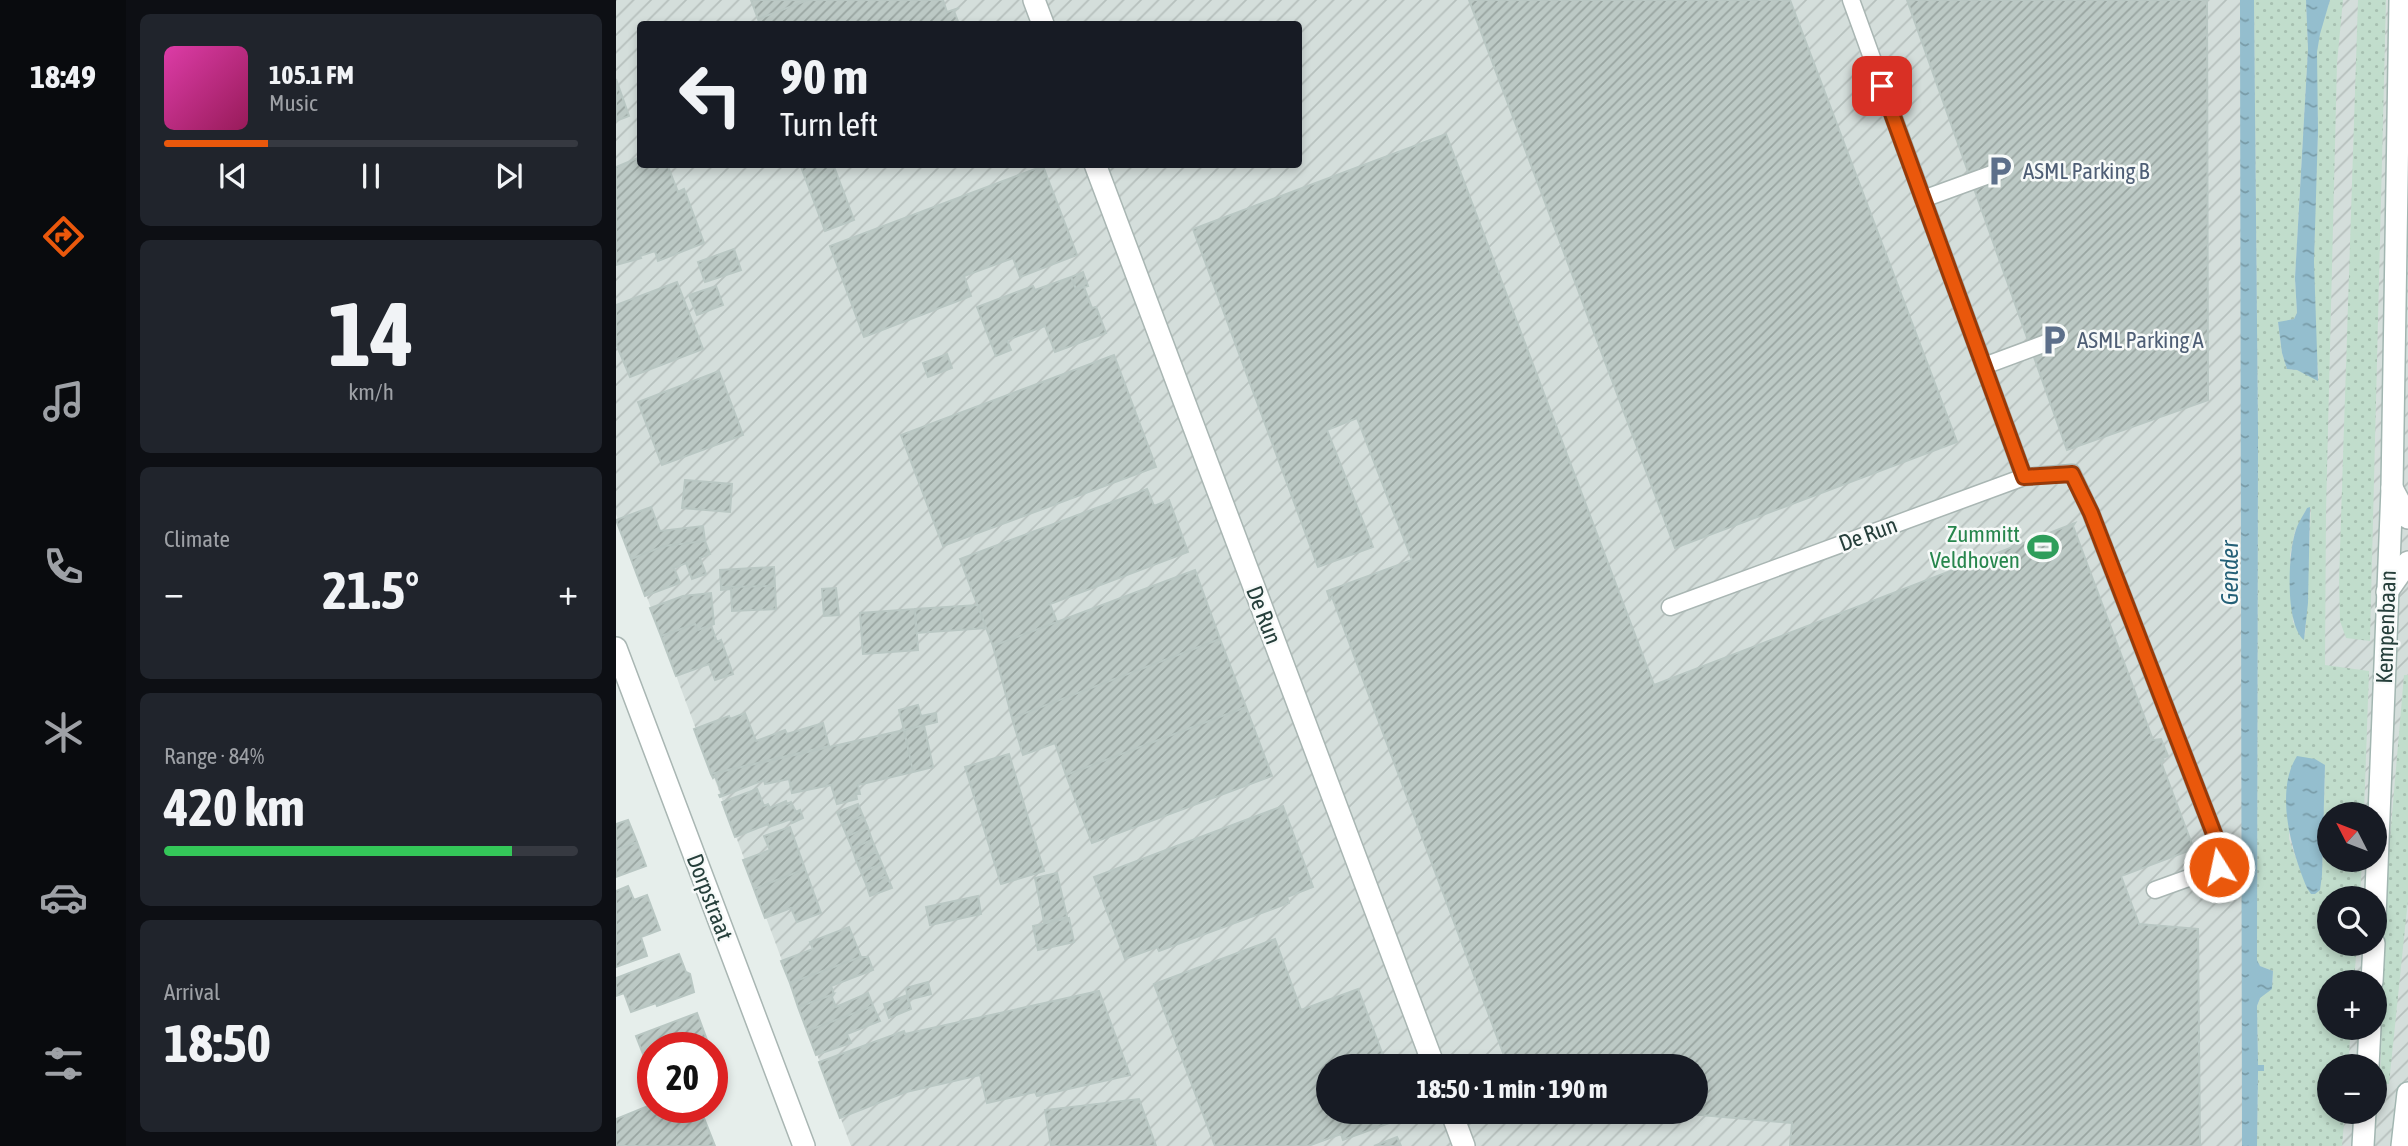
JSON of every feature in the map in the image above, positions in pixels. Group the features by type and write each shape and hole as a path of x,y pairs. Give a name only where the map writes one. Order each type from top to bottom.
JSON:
{"street":[{"path":"1034,0 1042,21"},
{"name":"Kempenbaan","path":"2376,886 2392,488 2400,0"},
{"name":"De Run","path":"1097,168 1429,1054"},
{"path":"2392,488 2408,518"},
{"path":"2387,592 2408,562"},
{"name":"Dorpstraat","path":"616,648 804,1146"},
{"path":"2402,1146 2408,1093"},
{"path":"1456,1124 1464,1146"},
{"path":"2363,1146 2364,1124"}],"lane":[{"path":"1851,0 2024,477"},
{"path":"1923,200 2000,171"},
{"path":"1984,366 2054,340"},
{"name":"De Run","path":"1670,607 2024,477 2072,474 2091,513 2216,839 2219,867 2155,890"}],"shaded area":[{"path":"616,0 2408,0 2408,1146 851,1146 616,514"}],"green space":[{"path":"2254,0 2306,0 2308,49 2295,278 2297,313 2294,319 2278,323 2287,369 2297,370 2319,380 2314,287 2317,52 2320,31 2330,0 2343,0 2337,63 2325,665 2369,671 2364,802 2324,802 2325,765 2290,773 2289,839 2307,888 2322,872 2361,872 2361,886 2317,886 2317,956 2356,956 2355,970 2317,970 2317,1040 2350,1040 2349,1054 2317,1054 2317,1124 2344,1124 2342,1146 2257,1146 2258,1070 2264,1071 2264,1066 2258,1065 2257,1006 2260,998 2271,987 2273,971 2260,966 2257,960 2258,432","holes":["2307,508 2311,509 2305,636 2293,622 2290,555 2295,531"]},
{"path":"2358,0 2386,0 2370,641 2346,638 2340,621 2339,580"},
{"path":"2404,675 2408,675 2408,899 2389,1084 2387,1054 2381,1054 2381,1040 2387,1040 2387,970 2383,970 2384,956 2387,956 2386,885"}],"water":[{"path":"2240,0 2254,0 2258,432 2257,960 2260,966 2273,971 2272,989 2260,998 2257,1006 2258,1065 2264,1065 2264,1071 2258,1071 2257,1146 2242,1146"},
{"path":"2306,0 2330,0 2317,52 2318,131 2314,262 2318,381 2297,370 2287,369 2278,322 2294,319 2297,313 2295,278 2308,49"},
{"path":"2310,507 2308,603 2304,640 2294,620 2290,573 2296,530"},
{"path":"2297,756 2315,759 2325,765 2324,802 2317,802 2317,872 2322,872 2322,875 2321,886 2317,886 2315,894 2311,894 2307,888 2291,840 2286,804 2290,771"}],"building":[{"path":"751,0 808,0 758,19"},
{"path":"808,0 943,0 947,12 959,8 954,11 958,21 758,19"},
{"path":"1469,0 1790,0 1957,442 1675,548"},
{"path":"1907,0 2207,0 2208,400 2067,450"},
{"path":"616,79 629,116 616,121"},
{"path":"1446,134 1654,685 2075,523 2073,526 2153,740 2161,739 2168,756 2161,762 2193,847 2196,848 2121,876 2139,924 2198,929 2200,1146 1790,1146 1792,1123 1708,1116 1708,1054 1503,1054 1332,597 1330,600 1327,591 1412,560 1357,418 1327,430 1373,547 1318,567 1193,229"},
{"path":"637,158 637,168 669,168 678,192 684,189 704,243 658,261 655,251 616,265 616,167"},
{"path":"801,168 834,168 854,220 825,231"},
{"path":"1044,168 1077,255 1020,277 1013,258 964,276 971,296 864,337 830,246"},
{"path":"734,249 741,270 705,282 698,262"},
{"path":"1083,272 1088,286 1076,289 1071,277"},
{"path":"1071,277 1076,289 1084,287 1092,308 1096,307 1106,333 1055,352 1045,326 1007,340 1011,350 996,356 977,307 1033,286 1035,290"},
{"path":"677,282 703,349 630,377 616,344 616,305"},
{"path":"716,286 723,305 697,315 689,295"},
{"path":"947,354 952,368 928,377 923,363"},
{"path":"1114,355 1156,467 943,546 901,435"},
{"path":"719,371 743,435 662,465 638,402"},
{"path":"685,480 732,484 730,512 682,508"},
{"path":"1147,489 1154,506 1169,500 1188,552 1050,604 1057,622 993,646 960,559"},
{"path":"651,507 660,531 703,526 705,541 664,546 631,559 616,520"},
{"path":"705,541 710,554 700,558 706,574 692,579 686,563 674,568 680,583 645,596 631,559 664,546"},
{"path":"774,567 775,586 721,587 720,570"},
{"path":"1195,570 1220,639 1012,718 993,646"},
{"path":"775,586 776,609 732,611 731,589 721,590 721,587"},
{"path":"836,588 839,615 824,616 822,589"},
{"path":"711,593 714,624 698,630 695,624 661,636 650,608 683,596"},
{"path":"978,605 986,628 916,633 915,609"},
{"path":"915,609 918,650 863,654 860,613"},
{"path":"695,624 698,630 711,625 717,642 721,640 733,674 715,680 709,664 676,676 661,636"},
{"path":"1220,639 1246,707 1066,775 1055,743 1023,755 1012,718"},
{"path":"918,705 921,716 936,713 937,722 904,730 899,710"},
{"path":"1246,707 1272,776 1092,843 1066,775"},
{"path":"745,713 756,741 785,730 787,734 823,723 829,746 711,774 694,729"},
{"path":"924,725 933,767 913,772 904,730"},
{"path":"904,730 913,772 858,785 860,794 856,794 857,799 837,804 831,785 792,793 789,779 765,784 764,780 720,797 722,794 715,776 713,778 711,774"},
{"path":"1009,754 1044,871 1001,884 965,767"},
{"path":"757,789 764,806 768,804 770,808 786,801 787,804 791,802 796,812 800,810 803,818 792,823 791,819 769,827 768,824 735,837 722,802"},
{"path":"858,804 863,816 842,824 837,812"},
{"path":"1283,806 1313,887 1287,897 1289,903 1159,951 1157,947 1125,959 1094,877"},
{"path":"863,816 868,828 847,836 842,824"},
{"path":"628,820 637,842 616,850 616,824"},
{"path":"790,827 805,869 754,889 743,860 770,850 764,836"},
{"path":"868,828 872,840 852,848 847,836"},
{"path":"872,840 877,852 856,860 852,848"},
{"path":"637,842 646,866 616,877 616,850"},
{"path":"877,852 882,864 861,872 856,860"},
{"path":"882,864 887,876 866,884 861,872"},
{"path":"805,869 821,913 797,922 791,908 765,918 754,889"},
{"path":"1057,873 1067,917 1044,922 1035,878"},
{"path":"887,876 892,888 870,896 866,884"},
{"path":"628,886 634,900 647,895 660,930 641,937 647,956 616,967 616,891"},
{"path":"978,896 981,914 930,925 926,907"},
{"path":"1069,918 1074,942 1038,950 1033,926"},
{"path":"849,927 861,957 790,983 781,961 813,949 810,942"},
{"path":"1275,939 1301,1010 1358,989 1382,1054 1316,1054 1316,1124 1387,1124 1343,1140 1341,1134 1308,1146 1215,1146 1154,984"},
{"path":"679,954 686,972 690,974 694,992 657,1006 656,1003 631,1012 624,993 616,996 616,978"},
{"path":"861,957 868,957 873,970 831,986 834,994 798,1007 790,983"},
{"path":"928,982 931,994 908,1000 906,988"},
{"path":"1099,991 1130,1075 1037,1096 1035,1092 987,1103 980,1075 906,1092 840,1118 819,1062 904,1031 905,1034"},
{"path":"868,993 873,1006 807,1031 798,1007 834,994 832,997 836,1007"},
{"path":"907,995 911,1009 889,1018 884,1004"},
{"path":"873,1006 880,1021 847,1034 851,1043 816,1055 807,1031"},
{"path":"697,1013 704,1032 647,1032"},
{"path":"1139,1099 1156,1146 1051,1146 1045,1110"},
{"path":"637,1110 637,1123 706,1123 715,1146 616,1146 616,1119"},
{"path":"1397,1137 1401,1146 1374,1146"}],"place":[{"name":"ASML Parking B","path":"2000,171"},
{"name":"ASML Parking A","path":"2054,340"},
{"name":"Zummitt Veldhoven","path":"2043,547"}],"route":[{"path":"1882,86 2024,477 2072,474 2091,513 2216,839 2219,867"}],"water label":[{"name":"Gender","path":"2230,573"}]}
